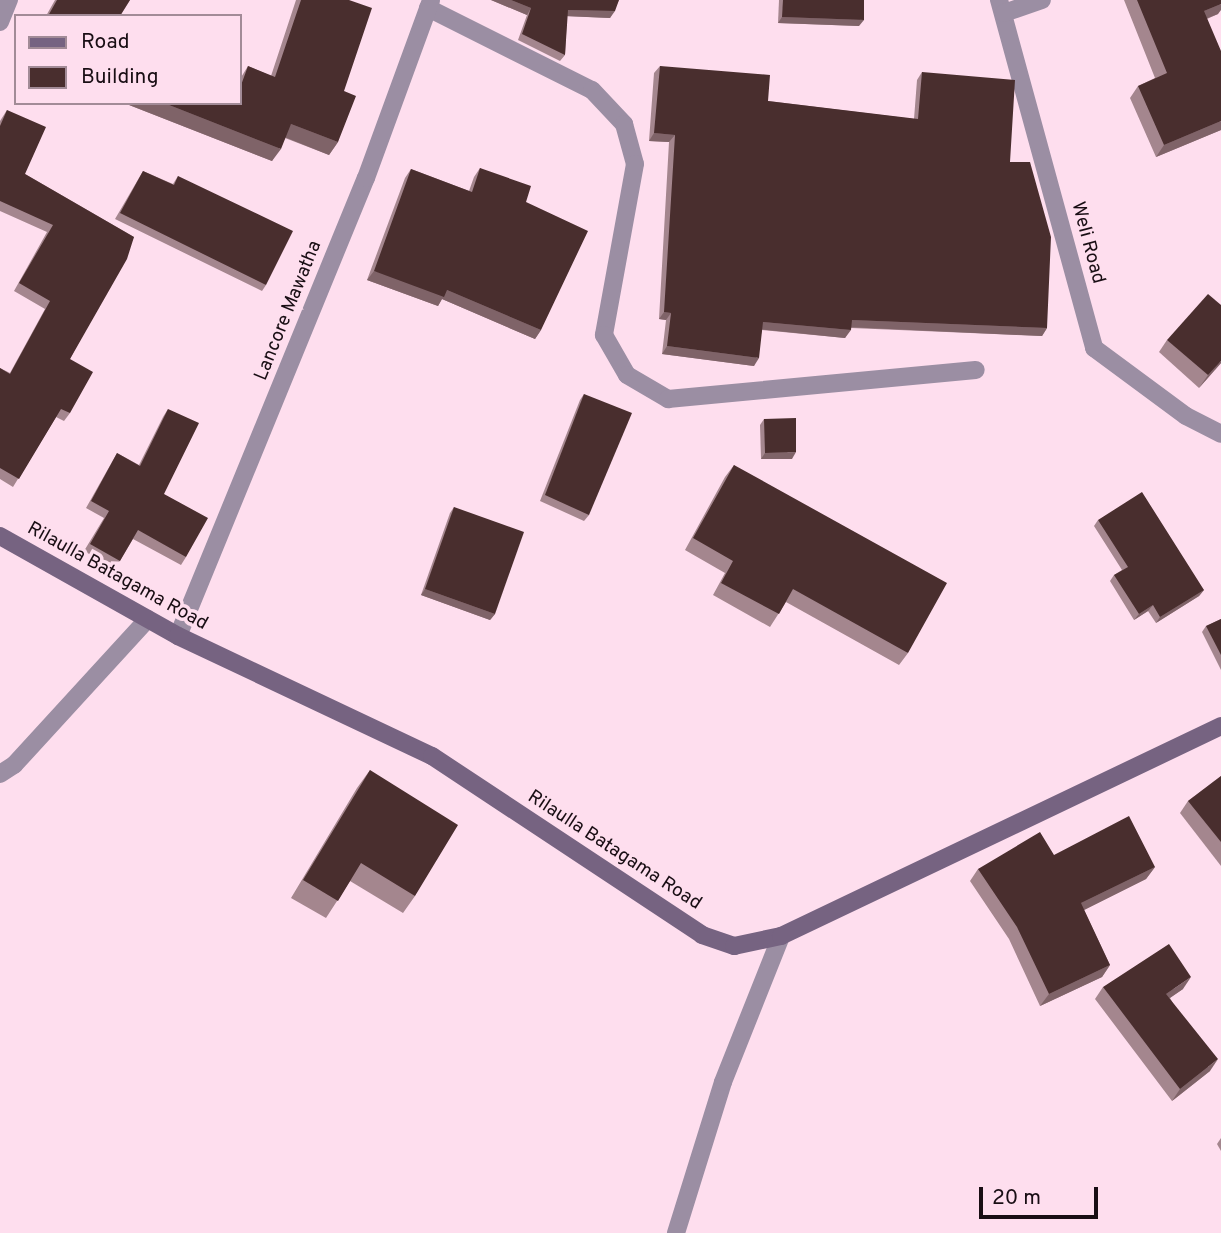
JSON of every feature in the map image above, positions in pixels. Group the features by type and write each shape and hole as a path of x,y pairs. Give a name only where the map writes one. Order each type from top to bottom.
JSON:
{"street":[{"path":"0,22 9,0"},
{"path":"1001,6 1042,0"},
{"path":"429,4 592,90 624,124 635,164 604,335 627,375 668,399 976,370"},
{"name":"Lancore Mawatha","path":"178,636 366,177 429,4"},
{"name":"Weli Road","path":"1001,6 1094,348 1186,416 1221,434"},
{"name":"Rilaulla Batagama Road","path":"0,536 178,636 432,756 702,935 734,946 781,936 1221,726"},
{"path":"0,774 14,765 148,619"},
{"path":"676,1233 723,1082 781,936"}],"building":[{"path":"57,0 130,0 121,14 49,14"},
{"path":"301,0 349,0 372,8 344,91 356,96 338,142 291,124 281,149 169,105 242,105 242,82 248,66 275,77"},
{"path":"511,0 619,0 615,11 568,10 565,55 522,34 531,8"},
{"path":"783,0 864,0 864,20 782,17"},
{"path":"1137,0 1221,0 1221,4 1204,11 1221,51 1221,121 1164,145 1138,86 1167,73"},
{"path":"660,66 770,75 768,101 918,119 922,72 1015,80 1010,162 1030,162 1051,237 1047,328 852,320 851,330 763,322 759,358 667,346 671,313 664,312 675,135 654,133"},
{"path":"7,110 46,127 25,174 134,237 127,259 70,359 93,372 70,413 61,409 19,479 0,468 0,368 10,374 50,301 19,283 53,225 0,201 0,126"},
{"path":"480,168 531,186 526,202 588,231 541,330 447,290 444,297 374,271 411,169 472,192"},
{"path":"143,171 174,185 178,176 293,231 266,285 120,213"},
{"path":"1208,294 1221,305 1221,361 1208,375 1167,340"},
{"path":"584,394 632,413 589,515 545,495"},
{"path":"168,409 199,423 164,494 208,518 186,557 138,530 120,561 90,544 109,511 91,501 117,453 140,466"},
{"path":"796,418 796,452 765,453 764,419"},
{"path":"734,465 947,583 908,653 793,589 779,614 721,583 733,561 693,538"},
{"path":"1142,492 1204,590 1160,617 1153,605 1139,614 1114,575 1128,567 1098,520"},
{"path":"454,507 524,532 495,614 425,589"},
{"path":"1221,619 1221,655 1206,626"},
{"path":"370,770 458,825 415,896 361,863 338,901 303,880"},
{"path":"1221,776 1221,842 1188,801"},
{"path":"1129,816 1155,867 1081,903 1110,965 1049,994 1017,927 978,869 1040,832 1054,855"},
{"path":"1169,944 1191,977 1166,994 1218,1059 1180,1089 1103,987"}]}
